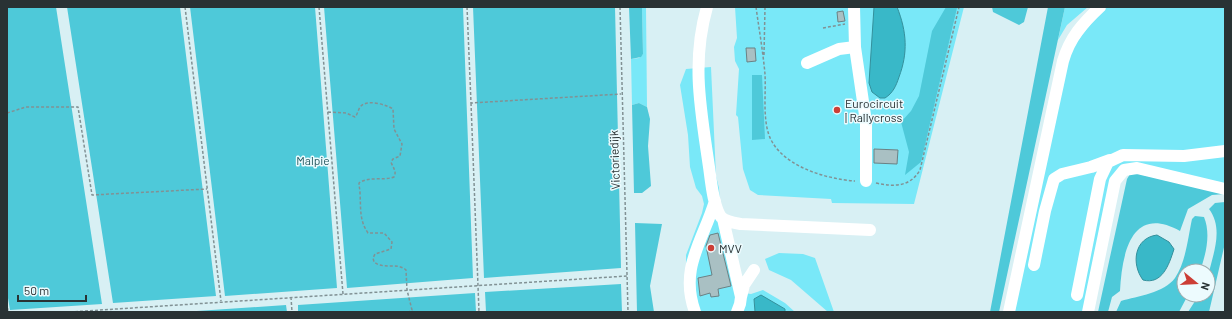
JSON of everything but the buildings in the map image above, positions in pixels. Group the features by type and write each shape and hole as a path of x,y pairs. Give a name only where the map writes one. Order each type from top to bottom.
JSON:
{"lane":[{"path":"707,7 700,34 698,82 699,105 715,201 718,212 723,219 741,298"},
{"path":"854,7 855,47 866,122 866,181"},
{"path":"1009,312 1063,61 1070,42 1079,28 1100,7"},
{"path":"826,45 839,49"},
{"path":"807,63 839,49 855,47"},
{"path":"1034,265 1048,198 1054,179 1062,174 1091,167 1113,158 1131,154 1184,156 1225,151"},
{"path":"1077,295 1100,178 1106,165 1113,158"},
{"path":"1088,312 1116,181 1124,170 1137,168 1225,190"},
{"path":"695,312 690,293 690,271 695,250 710,217 715,201"},
{"path":"723,219 741,224 870,230"},
{"path":"737,312 744,285 754,270"}],"path":[{"path":"185,7 221,301"},
{"path":"319,7 343,294"},
{"path":"467,7 480,312"},
{"name":"Victoriedijk","path":"620,7 621,94 628,312"},
{"path":"756,7 764,60"},
{"path":"765,7 764,60 767,121 768,133 773,142 785,156 810,173 850,181 866,181 885,186 900,185 912,180 920,170 959,7"},
{"path":"824,28 855,22"},
{"path":"471,102 621,94"},
{"path":"328,112 346,113 355,117 362,106 369,103 382,104 393,109 394,129 402,148 400,156 393,159 391,162 396,174 390,179 367,180 359,183 361,195 360,207 364,229 368,234 384,233 392,242 391,249 375,254 373,258 374,262 380,266 403,268 406,270 407,290 412,310 409,312"},
{"path":"7,113 26,107 78,106 92,195 207,189"},
{"path":"70,312 221,301 627,276"},
{"path":"291,297 292,312"},
{"path":"7,303 8,312"},
{"path":"396,312 405,312"}],"shaded area":[{"path":"642,7 646,7 647,107 639,103 632,105 631,59 639,58 643,54"},
{"name":"Eurocircuit | Rallycross","path":"735,7 964,7 914,204 832,203 831,199 758,195 750,190 743,169 738,117 736,115 739,69 735,61 734,47 737,38"},
{"path":"874,7 897,7 903,25 905,51 902,68 894,89 885,98 880,98 872,92 869,83"},
{"path":"1065,7 1088,7 1067,25 1058,40"},
{"path":"1104,7 1225,7 1225,184 1122,165 1086,312 1012,312 1070,51"},
{"path":"711,67 716,176 719,188 721,219 737,292 751,294 763,290 785,303 795,312 785,312 785,309 754,299 755,312 692,312 686,287 686,255 704,204 702,196 696,188 690,167 688,135 680,85 686,69"},
{"path":"1157,235 1169,242 1174,249 1167,267 1160,277 1150,281 1143,280 1139,274 1136,260 1139,246 1149,237"},
{"path":"779,253 803,254 815,258 834,312 828,312 791,280 769,270 765,259"},
{"path":"761,295 785,309 785,312 755,312 754,299"}],"green space":[{"path":"7,7 56,7 102,304 10,310 7,292"},
{"path":"67,7 180,7 216,296 113,303"},
{"name":"Malpie","path":"190,7 315,7 337,288 225,296"},
{"path":"324,7 463,7 473,278 347,288"},
{"path":"473,7 615,7 621,268 484,278"},
{"path":"629,7 642,7 643,54 641,57 631,59"},
{"path":"946,7 957,8 921,162 905,175 909,152 901,122 911,111 919,96 932,31"},
{"path":"992,7 1028,7 1024,22 1019,25 993,12"},
{"path":"1048,7 1065,7 999,312 990,312"},
{"path":"752,75 762,75 765,139 752,140"},
{"path":"639,103 647,107 650,119 648,146 651,186 642,193 634,193 632,105"},
{"path":"1135,173 1225,194 1212,195 1188,209 1180,231 1163,224 1150,224 1140,228 1132,237 1127,249 1123,262 1120,291 1112,297 1108,312 1098,312 1127,179 1130,174"},
{"path":"1225,202 1225,243 1216,282 1216,263 1211,263 1217,233 1216,225 1209,209 1215,203"},
{"path":"1195,216 1204,217 1206,224 1207,244 1202,263 1182,263 1192,219"},
{"path":"635,223 662,224 650,286 654,312 637,312"},
{"path":"1176,276 1176,303 1184,303 1179,312 1116,312 1121,301 1158,291"},
{"path":"621,284 622,312 486,312 485,292"},
{"path":"475,293 476,312 298,312 298,305"},
{"path":"1194,303 1211,303 1209,312 1188,312"},
{"path":"286,305 287,312 182,312"}],"place":[{"name":"Eurocircuit | Rallycross","path":"837,110"},
{"name":"MVV","path":"711,248"}]}
